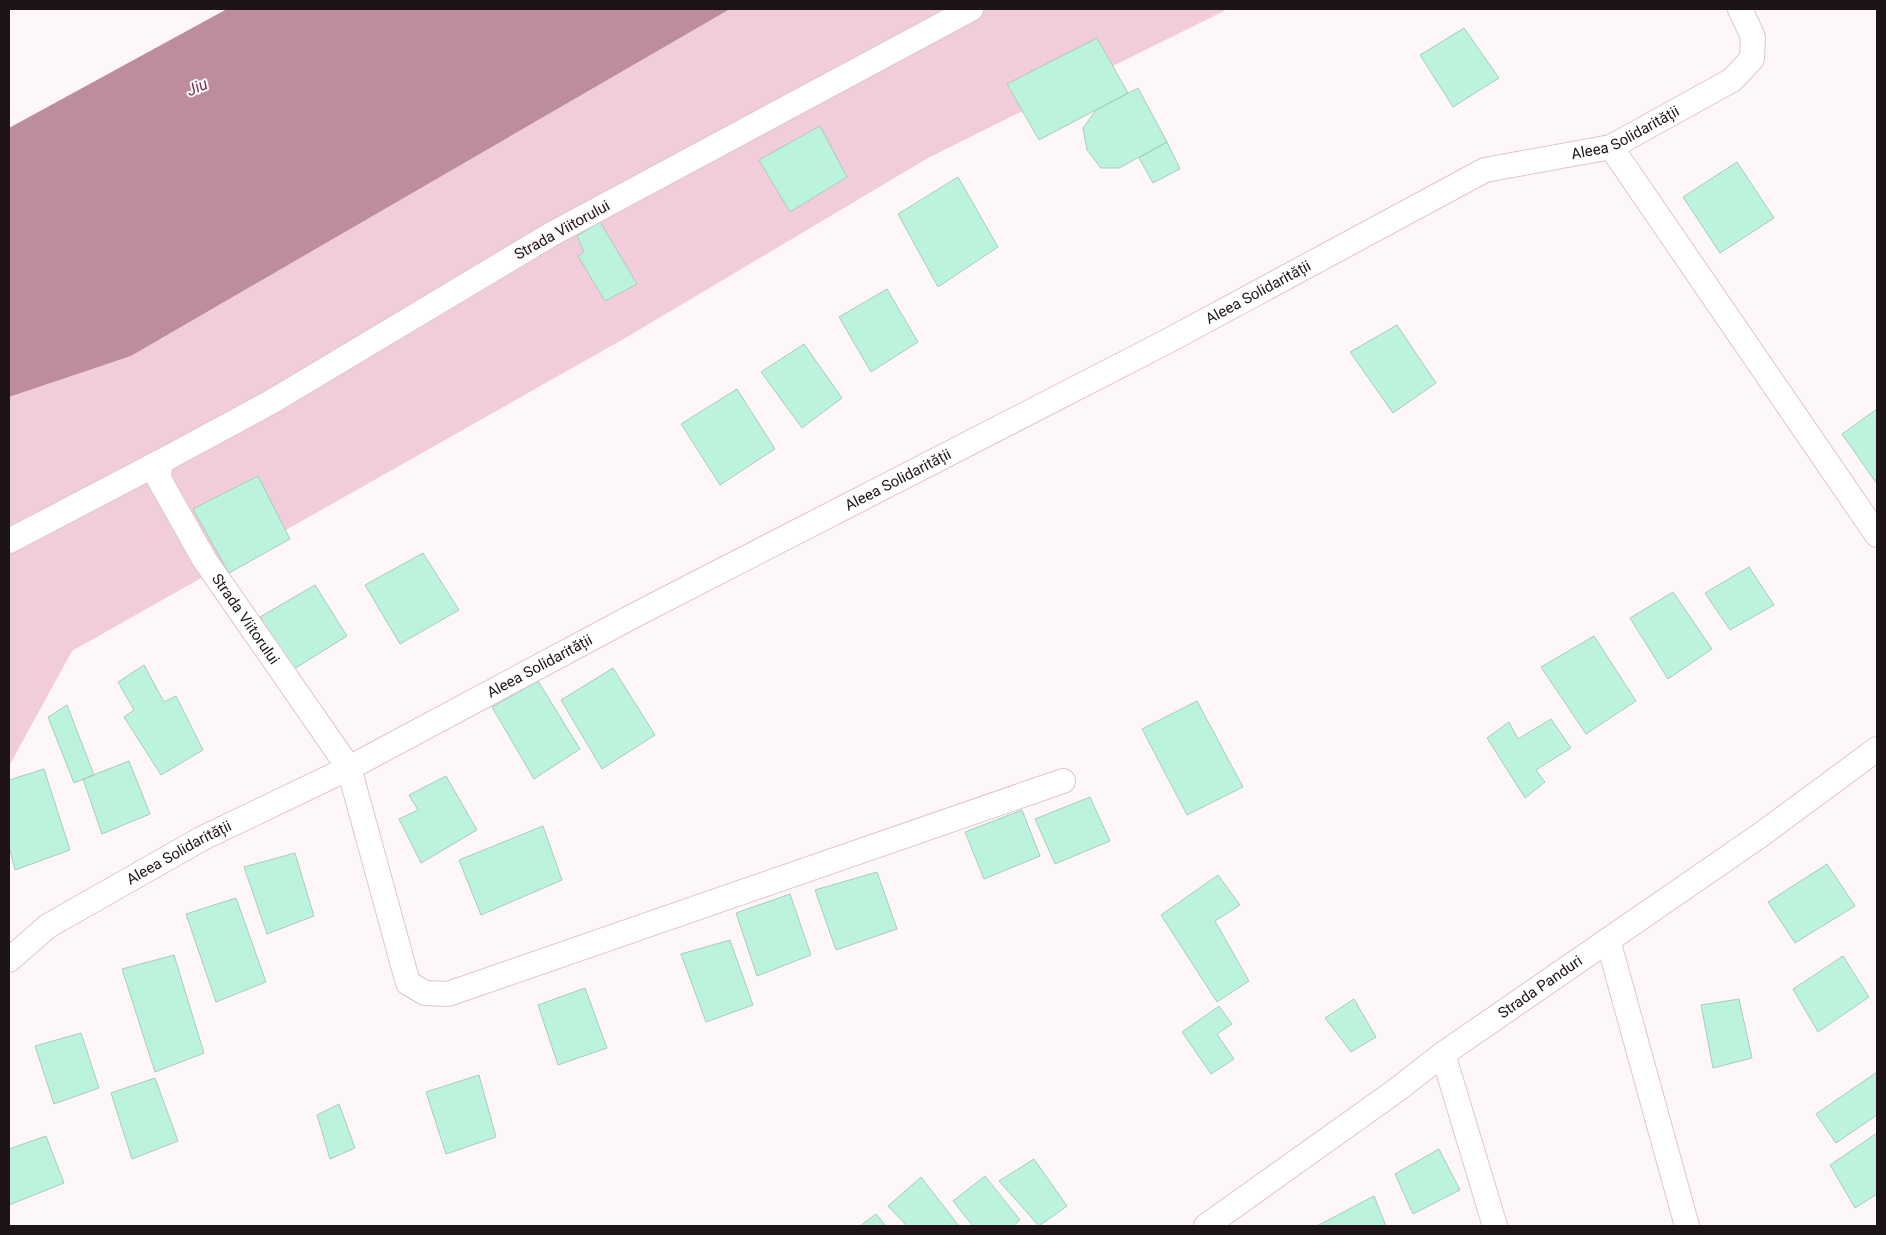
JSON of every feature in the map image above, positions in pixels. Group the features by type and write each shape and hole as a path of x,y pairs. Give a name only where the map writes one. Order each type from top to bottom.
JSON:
{"street":[{"name":"Strada Viitorului","path":"9,541 271,402 550,235 971,9"},
{"name":"Aleea Solidarității","path":"9,960 48,926 192,844 349,768 637,614 1164,343 1485,170 1610,147 1732,80 1752,59 1753,37 1740,9"},
{"path":"1610,147 1877,535"},
{"name":"Strada Viitorului","path":"160,462 159,479 204,559 349,768 408,983 425,993 448,994 1063,781"},
{"name":"Strada Panduri","path":"1206,1226 1394,1092 1443,1054 1762,834 1877,749"},
{"path":"1608,940 1687,1226"},
{"path":"1443,1054 1495,1226"}],"shaded area":[{"path":"730,9 1228,9 928,158 627,337 72,651 9,766 9,397 131,356"}],"water":[{"name":"Jiu","path":"227,9 730,9 131,356 9,397 9,128"}],"building":[{"path":"1464,28 1499,78 1453,107 1420,55"},
{"path":"1097,38 1128,93 1039,140 1007,84"},
{"path":"1138,88 1167,142 1119,168 1101,168 1087,150 1083,128 1096,110"},
{"path":"820,126 847,177 790,212 759,160"},
{"path":"1167,142 1180,169 1153,183 1139,158"},
{"path":"1737,162 1774,218 1720,253 1683,197"},
{"path":"958,177 998,247 938,287 898,214"},
{"path":"600,222 637,284 605,301 578,256 584,252 577,236"},
{"path":"887,289 918,342 871,372 839,317"},
{"path":"1397,325 1436,383 1393,413 1350,352"},
{"path":"804,344 842,398 802,428 761,372"},
{"path":"737,389 775,449 720,485 681,424"},
{"path":"1877,409 1877,484 1842,434"},
{"path":"258,476 290,539 229,573 193,509"},
{"path":"423,553 459,610 400,644 365,585"},
{"path":"1749,567 1774,605 1730,630 1705,593"},
{"path":"315,585 347,636 294,669 260,617"},
{"path":"1673,592 1712,649 1668,679 1630,618"},
{"path":"1594,636 1636,701 1586,734 1541,667"},
{"path":"144,665 164,702 176,696 203,750 161,775 124,717 134,710 118,682"},
{"path":"613,668 655,735 602,769 561,700"},
{"path":"538,681 580,749 534,779 492,707"},
{"path":"1197,701 1243,787 1187,815 1142,729"},
{"path":"67,705 94,775 74,783 48,717"},
{"path":"1551,719 1571,748 1536,770 1545,782 1525,798 1487,738 1509,722 1518,739"},
{"path":"129,761 150,814 102,834 83,779"},
{"path":"44,769 70,850 15,870 9,846 9,780"},
{"path":"446,776 477,830 421,863 399,819 418,810 409,795"},
{"path":"1090,797 1110,841 1055,864 1035,819"},
{"path":"1022,810 1040,856 984,879 965,832"},
{"path":"543,826 562,880 481,915 459,860"},
{"path":"295,853 314,916 267,934 244,867"},
{"path":"1827,864 1855,906 1795,943 1768,902"},
{"path":"877,872 897,929 836,950 815,890"},
{"path":"1218,875 1240,905 1215,921 1249,981 1217,1002 1161,915"},
{"path":"790,894 811,955 757,976 736,913"},
{"path":"236,898 266,982 216,1002 186,914"},
{"path":"730,940 753,1005 706,1022 681,954"},
{"path":"174,955 204,1053 155,1072 122,969"},
{"path":"1843,956 1869,997 1818,1032 1793,989"},
{"path":"585,988 607,1048 558,1065 538,1005"},
{"path":"1354,999 1376,1037 1351,1052 1325,1018"},
{"path":"1739,999 1752,1058 1713,1068 1701,1005"},
{"path":"1219,1006 1232,1024 1217,1034 1234,1059 1211,1074 1182,1032"},
{"path":"81,1033 99,1088 54,1104 35,1046"},
{"path":"1877,1072 1877,1115 1836,1143 1816,1114"},
{"path":"479,1075 496,1137 446,1154 426,1092"},
{"path":"155,1078 178,1141 132,1159 111,1093"},
{"path":"339,1104 355,1148 330,1159 317,1115"},
{"path":"1877,1133 1877,1194 1855,1208 1830,1165"},
{"path":"46,1136 64,1183 9,1205 9,1149"},
{"path":"1439,1149 1460,1190 1413,1214 1395,1174"},
{"path":"1034,1159 1067,1206 1039,1226 999,1181"},
{"path":"985,1176 1020,1220 1013,1226 973,1226 953,1201"},
{"path":"921,1177 959,1226 907,1226 888,1206"},
{"path":"1374,1196 1386,1226 1317,1226"},
{"path":"876,1214 886,1226 860,1226"}]}
